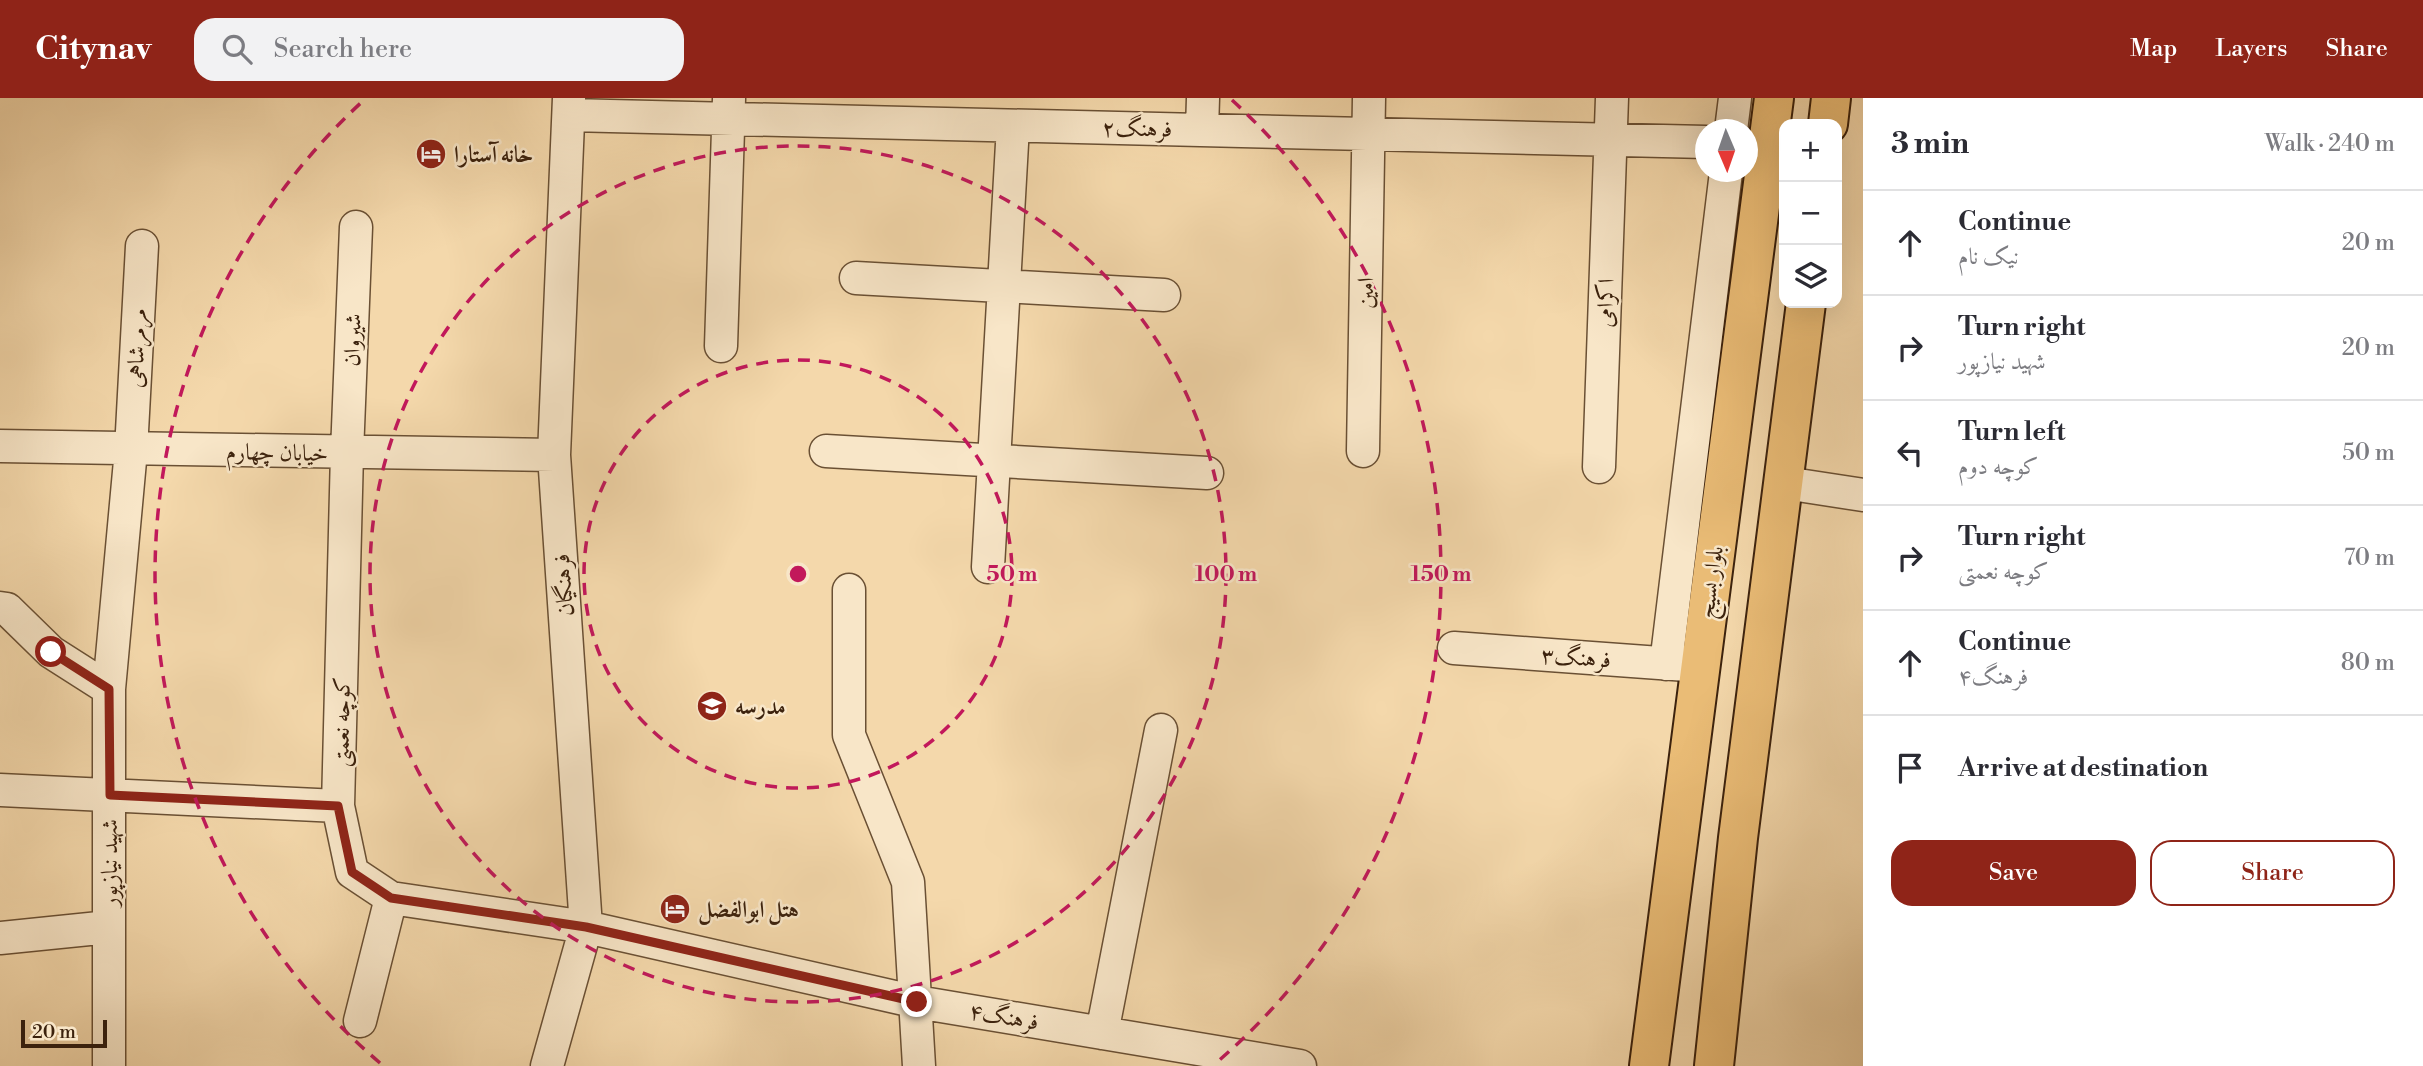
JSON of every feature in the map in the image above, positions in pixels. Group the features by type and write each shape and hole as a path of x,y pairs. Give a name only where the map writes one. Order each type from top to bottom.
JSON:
{"main road":[{"name":"بلوار بسیج","path":"1758,143 1774,98"},
{"path":"1829,119 1831,98"},
{"name":"بلوار بسیج","path":"1649,1066 1678,830 1682,665 1752,182"},
{"path":"1714,1066 1738,838 1806,308"},
{"path":"1678,830 1738,838"}],"street":[{"path":"1202,130 1203,98"},
{"name":"امین","path":"1363,451 1369,98"},
{"name":"اکرامی","path":"1599,467 1612,98"},
{"path":"1732,119 1735,98"},
{"name":"فرهنگ۲","path":"569,107 851,110 1013,126 1695,142"},
{"name":"فرهنگیان","path":"547,1066 586,927 554,455 569,107"},
{"path":"721,346 729,108"},
{"path":"988,567 1013,126"},
{"path":"1682,665 1725,182"},
{"name":"شیروان","path":"347,453 356,227"},
{"name":"مرمرشاهی","path":"131,450 142,246"},
{"path":"856,278 1164,295"},
{"name":"خیابان چهارم","path":"0,446 554,455"},
{"name":"شهید نیازپور","path":"109,1066 109,689 131,450"},
{"path":"826,452 1207,473"},
{"name":"کوچه نعمتی","path":"347,453 338,806 352,872 391,898 586,927"},
{"path":"1785,483 1863,495"},
{"path":"849,590 849,735 908,882 919,1066"},
{"path":"0,607 7,610 51,652 109,689"},
{"name":"فرهنگ۳","path":"1454,648 1682,665"},
{"path":"1102,1033 1161,730"},
{"path":"0,790 338,806"},
{"path":"360,1021 391,898"},
{"path":"0,938 109,927"},
{"name":"فرهنگ۴","path":"586,927 917,1002 1300,1066"}],"place":[{"name":"خانه آستارا","path":"431,154"},
{"name":"مدرسه","path":"712,706"},
{"name":"هتل ابوالفضل","path":"675,909"}],"route":[{"path":"51,652 109,689 110,795 338,806 352,872 391,898 586,927 917,1002"}]}
